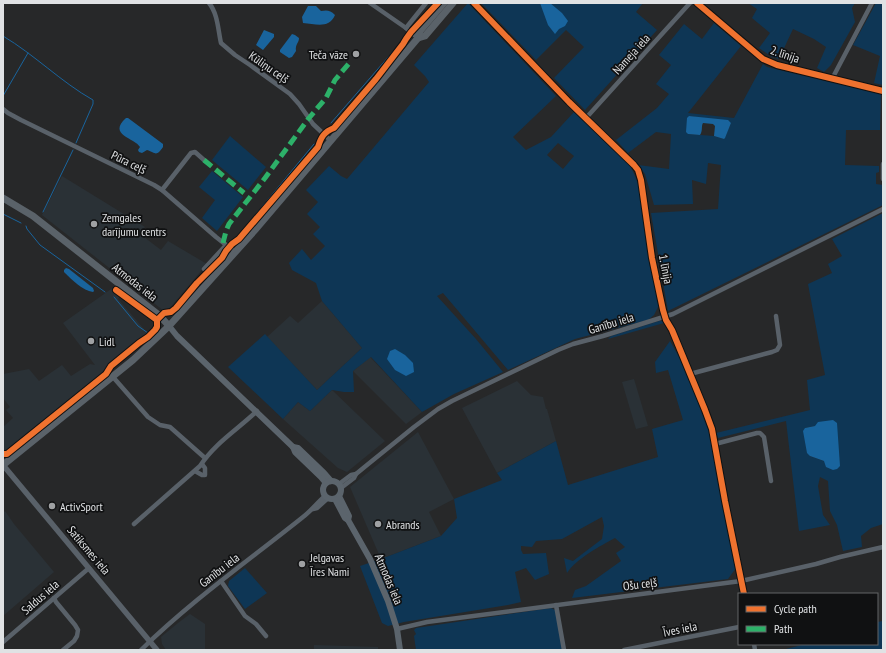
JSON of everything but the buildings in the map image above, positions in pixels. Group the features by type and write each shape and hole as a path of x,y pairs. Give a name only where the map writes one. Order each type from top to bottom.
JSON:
{"main road":[{"path":"3,465 113,377 169,326 235,252 418,38 420,31 444,3"},
{"path":"418,38 425,36 452,3"},
{"name":"Atmodas iela","path":"3,198 38,221 160,316 177,336 293,447 298,448 324,474 328,482"},
{"path":"328,482 335,482 340,486 341,492 337,498 331,500 326,497 323,488 328,482"},
{"name":"Atmodas iela","path":"337,498 349,516 348,520 370,559 388,601 398,629 400,650"}],"street":[{"name":"Kūliņu ceļš","path":"209,3 217,19 221,43 231,52 290,94 313,124 330,141"},
{"path":"370,3 418,38"},
{"path":"406,28 426,3"},
{"name":"1. līnija","path":"474,3 638,170 644,193 652,258 662,310 672,330 712,429 744,593"},
{"name":"Nameja iela","path":"586,118 690,3"},
{"name":"2. līnija","path":"697,3 764,59 777,65 883,91"},
{"path":"832,79 872,3"},
{"name":"Pūra ceļš","path":"3,109 21,120 154,185 162,190 235,252"},
{"path":"162,190 191,153 195,152 204,160"},
{"path":"883,164 883,179"},
{"name":"Ganību iela","path":"340,486 354,478 356,474 414,427 438,409 452,401 573,344 673,314 883,209"},
{"path":"204,269 226,245"},
{"path":"690,374 777,350 780,345 776,316"},
{"path":"113,377 148,417 160,425 170,427 205,458"},
{"path":"134,524 202,464 215,446 257,412"},
{"path":"715,444 760,433 764,437 771,481"},
{"path":"194,471 205,475 205,468 202,464"},
{"name":"Satiksmes iela","path":"3,465 157,650"},
{"name":"Ganību iela","path":"141,650 181,614 326,497"},
{"name":"Ošu ceļš","path":"398,629 427,622 741,581 883,547"},
{"name":"Saldus iela","path":"3,642 89,568"},
{"path":"221,581 245,616 256,624 266,636"},
{"path":"54,598 78,630 74,641 63,650"},
{"path":"556,605 564,650"},
{"name":"Īves iela","path":"624,650 738,627"}],"shaded area":[{"path":"468,3 556,96 513,137 526,150 551,137 574,112 630,165 639,186 650,266 659,305 654,315 648,320 575,339 508,370 443,293 437,296 476,339 503,372 454,394 422,412 371,357 353,371 354,392 332,390 310,411 298,402 283,419 228,367 265,334 317,390 362,348 322,301 316,283 292,270 289,263 302,249 311,260 325,246 313,234 320,227 307,214 318,202 306,190 329,166 347,179 429,82 414,65","holes":["558,143 574,156 563,169 547,155"]},
{"path":"481,3 643,3 636,12 657,30 585,110 554,78 584,47 566,30 536,60"},
{"path":"540,3 550,3 562,13 568,21 565,26 559,29 555,34 548,25"},
{"path":"748,3 855,3 852,8 855,22 831,65 824,72 817,68 826,47 814,39 793,29 779,59 772,57 759,48 770,33 752,18 757,9"},
{"path":"876,3 883,3 883,85 874,83 880,56 853,45"},
{"path":"308,6 316,6 321,11 325,10 332,12 335,15 329,22 322,25 303,23 302,17"},
{"path":"714,23 741,46 688,113 734,118 763,64 767,67 881,94 880,130 846,130 845,165 879,166 879,172 876,173 876,184 883,185 883,205 668,311 651,213 718,209 721,165 708,163 706,184 692,180 693,204 654,205 645,174 638,165 669,169 671,134 656,132 628,153 616,140 657,108 669,94 656,84 671,65 659,55 684,24 702,39","holes":["689,116 731,123 724,139 714,136 688,134"]},
{"path":"264,30 274,34 274,37 263,50 256,45"},
{"path":"292,34 299,38 299,40 296,51 292,57 289,58 280,52 280,50"},
{"path":"689,116 728,120 731,123 724,139 714,136 715,126 713,124 703,123 700,135 688,134 686,132 687,118"},
{"path":"126,118 163,144 163,147 159,152 156,153 147,150 142,153 139,152 138,150 140,147 124,136 119,128"},
{"path":"230,136 266,167 248,190 212,160"},
{"path":"212,171 243,197 217,231 202,218 215,200 199,187"},
{"path":"62,176 145,227 140,234 161,250 168,241 207,264 169,309 164,311 42,215"},
{"path":"883,213 883,524 871,528 861,536 862,547 843,551 837,525 830,511 828,481 820,477 818,486 823,515 830,525 799,531 786,421 718,438 716,433 810,410 807,380 825,375 808,284 832,273 828,264 842,256 832,239","holes":["815,426 824,461 810,456 805,428"]},
{"path":"66,268 93,288 94,291 89,291 81,287 64,272"},
{"path":"114,287 122,293 118,299 149,335 82,392 6,453 3,450 3,427 13,418 6,410 10,407 3,398 3,374 29,369 39,381 62,365 71,376 90,364 95,365 63,323"},
{"path":"322,301 362,348 317,390 267,337 290,316 298,323"},
{"path":"659,321 664,323 608,339 611,336"},
{"path":"670,341 679,357 711,437 736,568 728,579 572,598 575,590 586,586 621,561 616,553 625,547 615,538 582,558 567,573 564,558 573,561 602,539 604,526 602,517 562,539 536,541 532,547 521,546 523,554 546,553 549,574 535,580 526,568 515,572 521,602 388,626 382,623 360,566 441,536 457,518 454,499 502,480 497,473 556,441 568,485 658,457 652,429 683,420 668,370 656,373 655,362"},
{"path":"395,349 405,355 413,363 414,372 406,376 395,370 387,359 390,351"},
{"path":"370,357 422,412 406,424 353,371"},
{"path":"634,379 648,426 636,429 622,382"},
{"path":"517,381 531,395 543,397 556,441 497,473 462,408"},
{"path":"332,390 385,441 347,472 338,468 283,419 298,402 310,411"},
{"path":"833,420 837,423 840,466 833,470 826,467 824,461 810,456 807,453 803,431 805,428 815,426 818,422"},
{"path":"418,432 454,499 429,512 441,536 381,559 350,487"},
{"path":"5,511 54,572 3,616 3,513"},
{"path":"245,568 267,593 245,609 228,586 229,581"},
{"path":"551,608 555,610 563,650 416,650 414,636 416,634 414,630 416,628"},
{"path":"190,614 205,624 205,650 166,650 162,644 161,637"},
{"path":"883,621 883,650 782,650 802,645 878,645 878,622"},
{"path":"314,645 378,647 378,650 314,650"}],"waterway":[{"path":"3,36 15,43 70,85 93,100 93,104 76,143"},
{"path":"331,123 397,47"},
{"path":"3,96 28,53"},
{"path":"238,236 314,144"},
{"path":"43,212 73,150"},
{"path":"3,214 21,223"},
{"path":"26,226 40,245 105,292"},
{"path":"114,297 138,326 148,333"}],"marked path":[{"path":"223,243 229,224 309,118 326,98 335,80 351,61"},
{"path":"204,160 244,193"}],"cycle path":[{"path":"157,320 164,313 171,312 176,308 197,283 222,258 232,244 239,239 318,147 323,135 334,128 376,79 411,32 438,3"},
{"path":"474,3 569,102 638,170 641,180 652,258 663,310 712,429 744,593"},
{"path":"697,3 763,59 777,65 883,91"},
{"path":"3,454 7,454 106,374 111,366 155,330 157,327 157,320 116,290"}],"place":[{"name":"Teča vāze","path":"356,54"},
{"name":"Zemgales darījumu centrs","path":"94,224"},
{"name":"Lidl","path":"91,341"},
{"name":"ActivSport","path":"52,506"},
{"name":"Abrands","path":"378,524"},
{"name":"Jelgavas Īres Nami","path":"302,564"}]}
